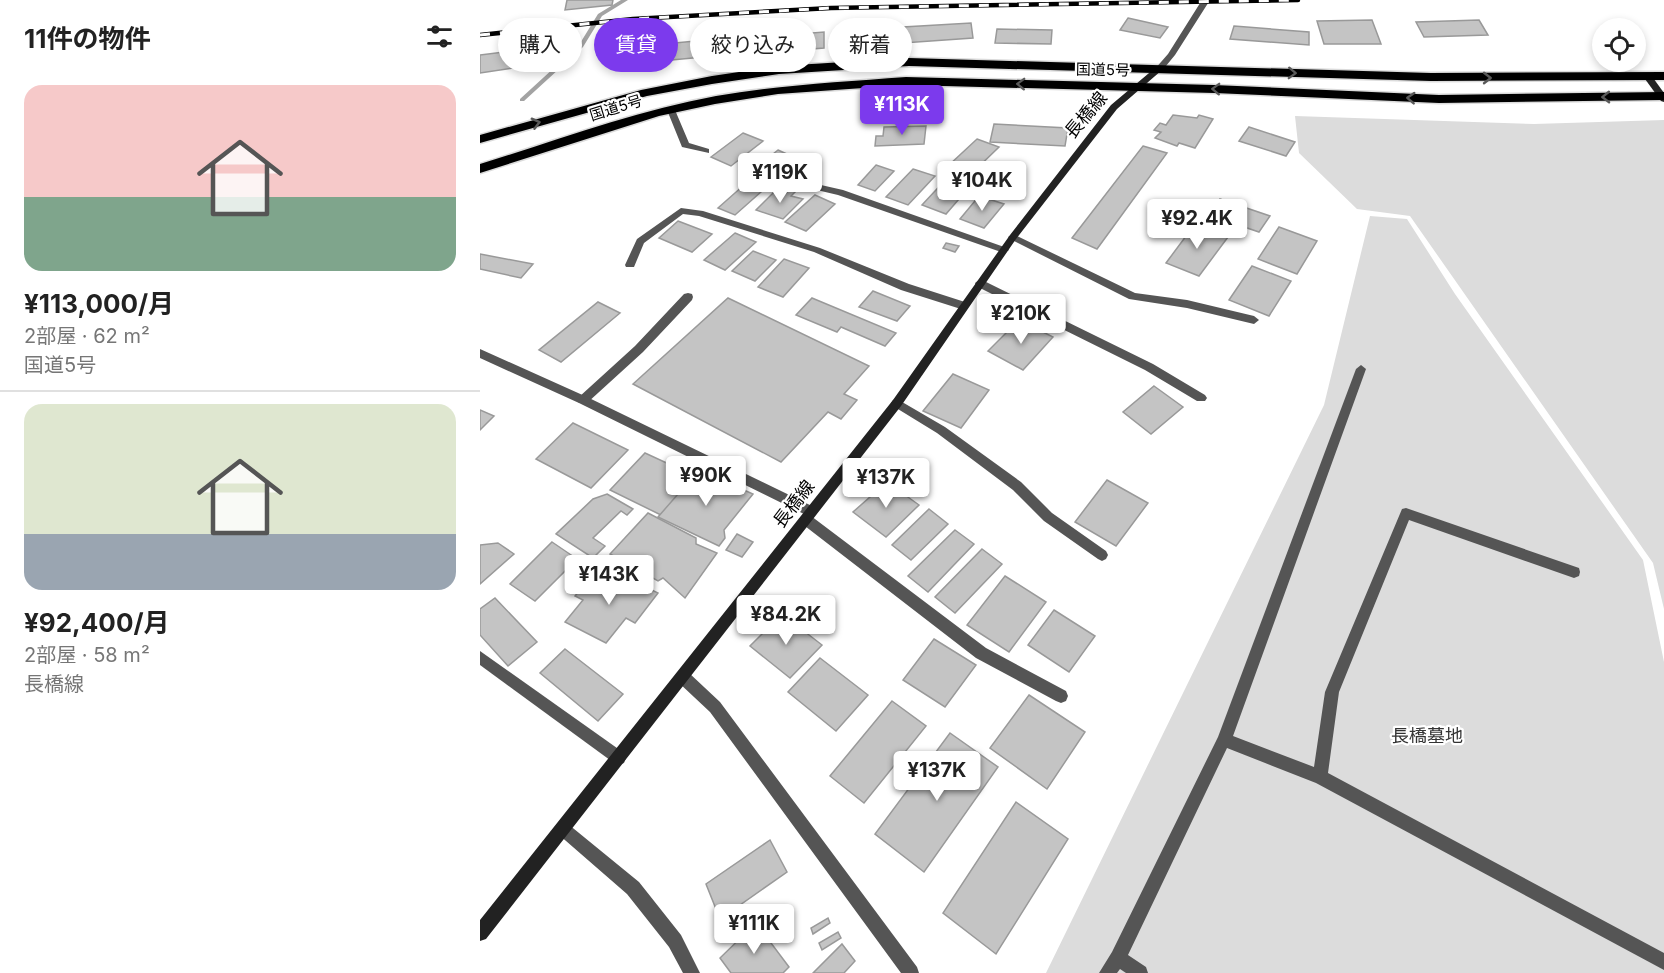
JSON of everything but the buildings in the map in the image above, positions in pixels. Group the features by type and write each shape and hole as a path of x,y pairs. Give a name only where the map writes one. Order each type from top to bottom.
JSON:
{"highway":[{"name":"国道5号","path":"480,139 645,93 779,70 909,62 1431,77 1664,76"},
{"name":"国道5号","path":"480,169 520,154 671,110 778,90 906,81 1137,87 1439,99 1663,97"}],"street":[{"path":"1158,70 1171,55 1206,0"},
{"name":"長橋線","path":"480,933 897,403 1013,237 1114,107 1158,70"},
{"path":"1648,77 1663,97"},
{"path":"671,110 685,145 706,151"},
{"path":"790,181 840,192 1004,250"},
{"path":"630,265 640,241 681,211 700,213 817,250 905,287 964,306"},
{"path":"1013,237 1133,296 1187,304 1254,320"},
{"path":"980,283 1149,367 1201,398"},
{"path":"583,400 639,350 687,297"},
{"path":"480,353 583,400 808,515 981,653 1061,696"},
{"path":"1107,973 1118,958 1224,740 1361,369"},
{"path":"897,403 941,430 1017,486 1048,517 1101,555"},
{"path":"1320,777 1332,692 1406,513 1574,572"},
{"path":"480,657 619,758"},
{"path":"683,677 715,707 911,973"},
{"path":"1224,740 1320,777 1664,962"},
{"path":"562,829 633,888 675,941 692,973"},
{"path":"1118,958 1140,973"}],"green space":[{"path":"1295,116 1534,124 1664,120 1664,609 1653,563 1410,216 1357,209 1299,153"},
{"name":"長橋墓地","path":"1370,216 1407,219 1455,294 1643,560 1664,662 1664,973 1046,973 1324,405"}],"waterway":[{"path":"522,100 581,46 600,15 625,0"}],"railway":[{"path":"480,35 633,19 831,8 1298,0"}]}
